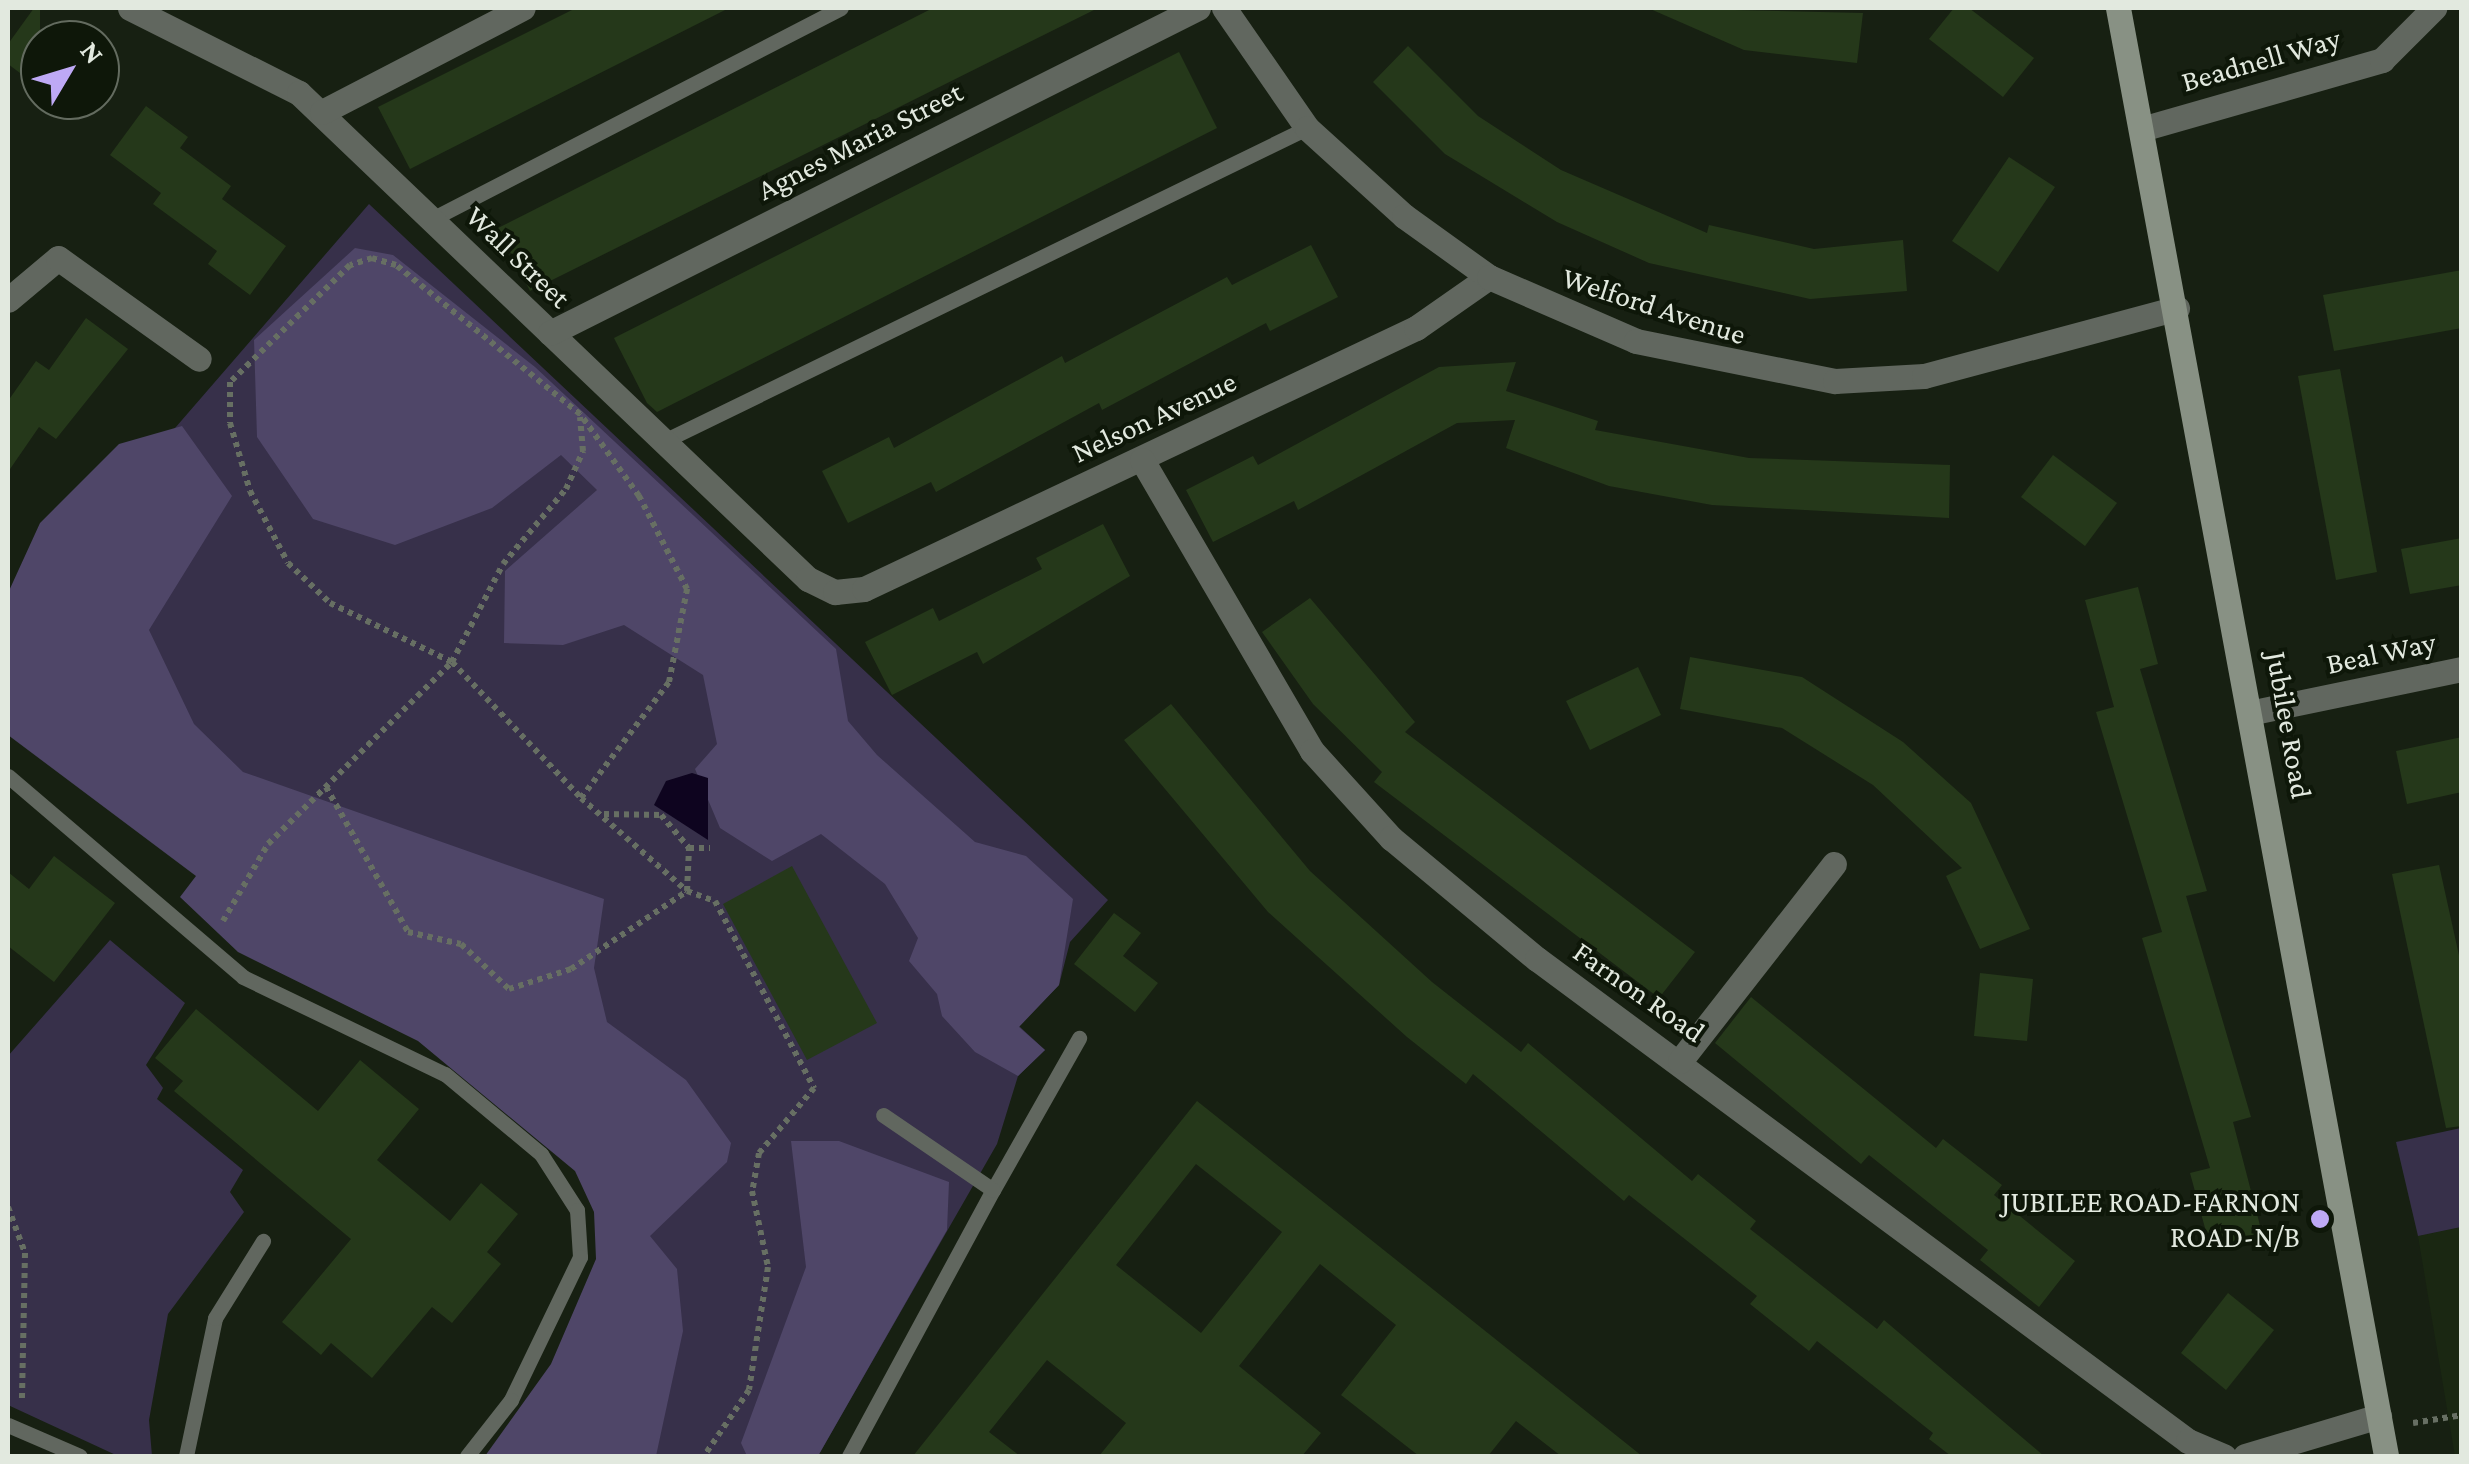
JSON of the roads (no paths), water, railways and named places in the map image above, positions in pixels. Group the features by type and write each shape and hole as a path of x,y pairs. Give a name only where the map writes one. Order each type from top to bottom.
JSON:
{"street":[{"name":"Wall Street","path":"130,8 282,81 322,112 808,579 836,592"},
{"path":"322,112 523,8"},
{"name":"Agnes Maria Street","path":"550,333 1198,8"},
{"name":"Welford Avenue","path":"1224,8 1308,128 1404,216 1489,277 1636,341 1835,382 1976,365 2177,308"},
{"name":"Jubilee Road","path":"2118,8 2145,128 2254,712 2386,1456"},
{"name":"Beadnell Way","path":"2145,128 2382,60 2434,8"},
{"path":"8,300 58,258 200,359"},
{"name":"Nelson Avenue","path":"836,592 864,589 1416,328 1489,277"},
{"name":"Farnon Road","path":"1142,460 1312,751 1465,903 2188,1441 2224,1456"},
{"name":"Beal Way","path":"2254,712 2462,669"},
{"path":"1680,1060 1834,864"},
{"path":"2245,1456 2380,1422"}],"lane":[{"path":"432,219 841,8"},
{"path":"664,442 1308,128"},
{"path":"8,776 210,942 243,976 289,1003 382,1038 445,1074 541,1154 576,1210 580,1257 546,1338 467,1456"},
{"path":"849,1456 1079,1038"},
{"path":"883,1114 993,1190"},
{"path":"186,1456 215,1318 263,1241"},
{"path":"15,1428 80,1456"}],"place":[{"name":"JUBILEE ROAD-FARNON ROAD-N/B","path":"2320,1219"}]}
